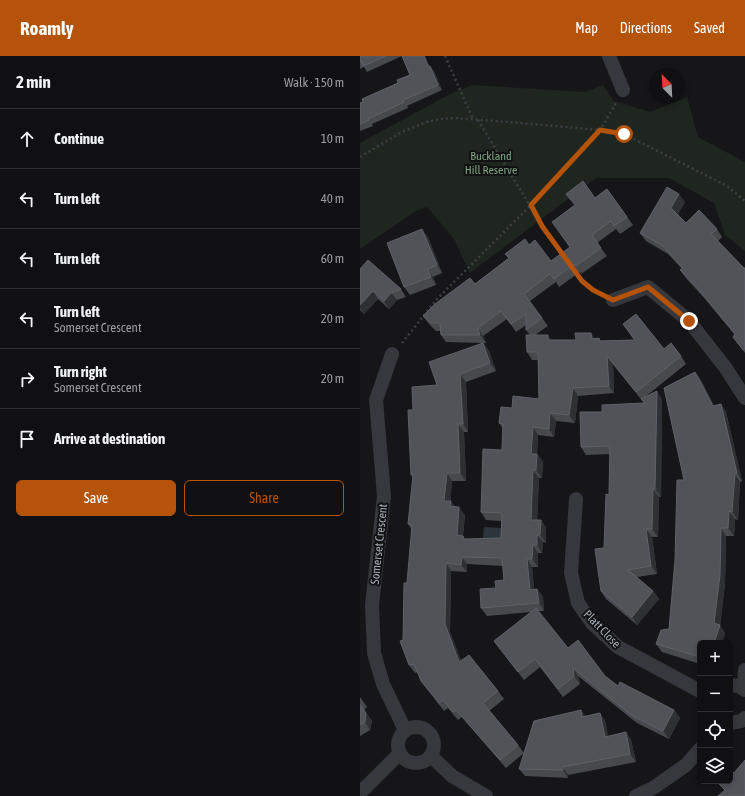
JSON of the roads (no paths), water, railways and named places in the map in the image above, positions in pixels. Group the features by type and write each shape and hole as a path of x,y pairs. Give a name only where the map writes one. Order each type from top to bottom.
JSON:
{"street":[{"path":"609,56 624,90"},
{"path":"613,300 648,287 689,321 725,367 745,398"},
{"name":"Somerset Crescent","path":"392,354 376,400 384,496 372,613 374,653 383,684 405,730"},
{"name":"Platt Close","path":"576,498 571,573 578,603 592,623 618,648 697,689"},
{"path":"740,688 745,670"},
{"path":"733,722 745,718"},
{"path":"415,726 426,729 431,733 434,744 431,756 426,760 414,763 404,759 400,753 398,741 405,730 415,726"},
{"path":"636,796 653,788 686,765 697,752"},
{"path":"360,793 400,753"},
{"path":"431,756 452,776 486,796"}],"park label":[{"name":"Buckland Hill Reserve","path":"491,163"}]}
